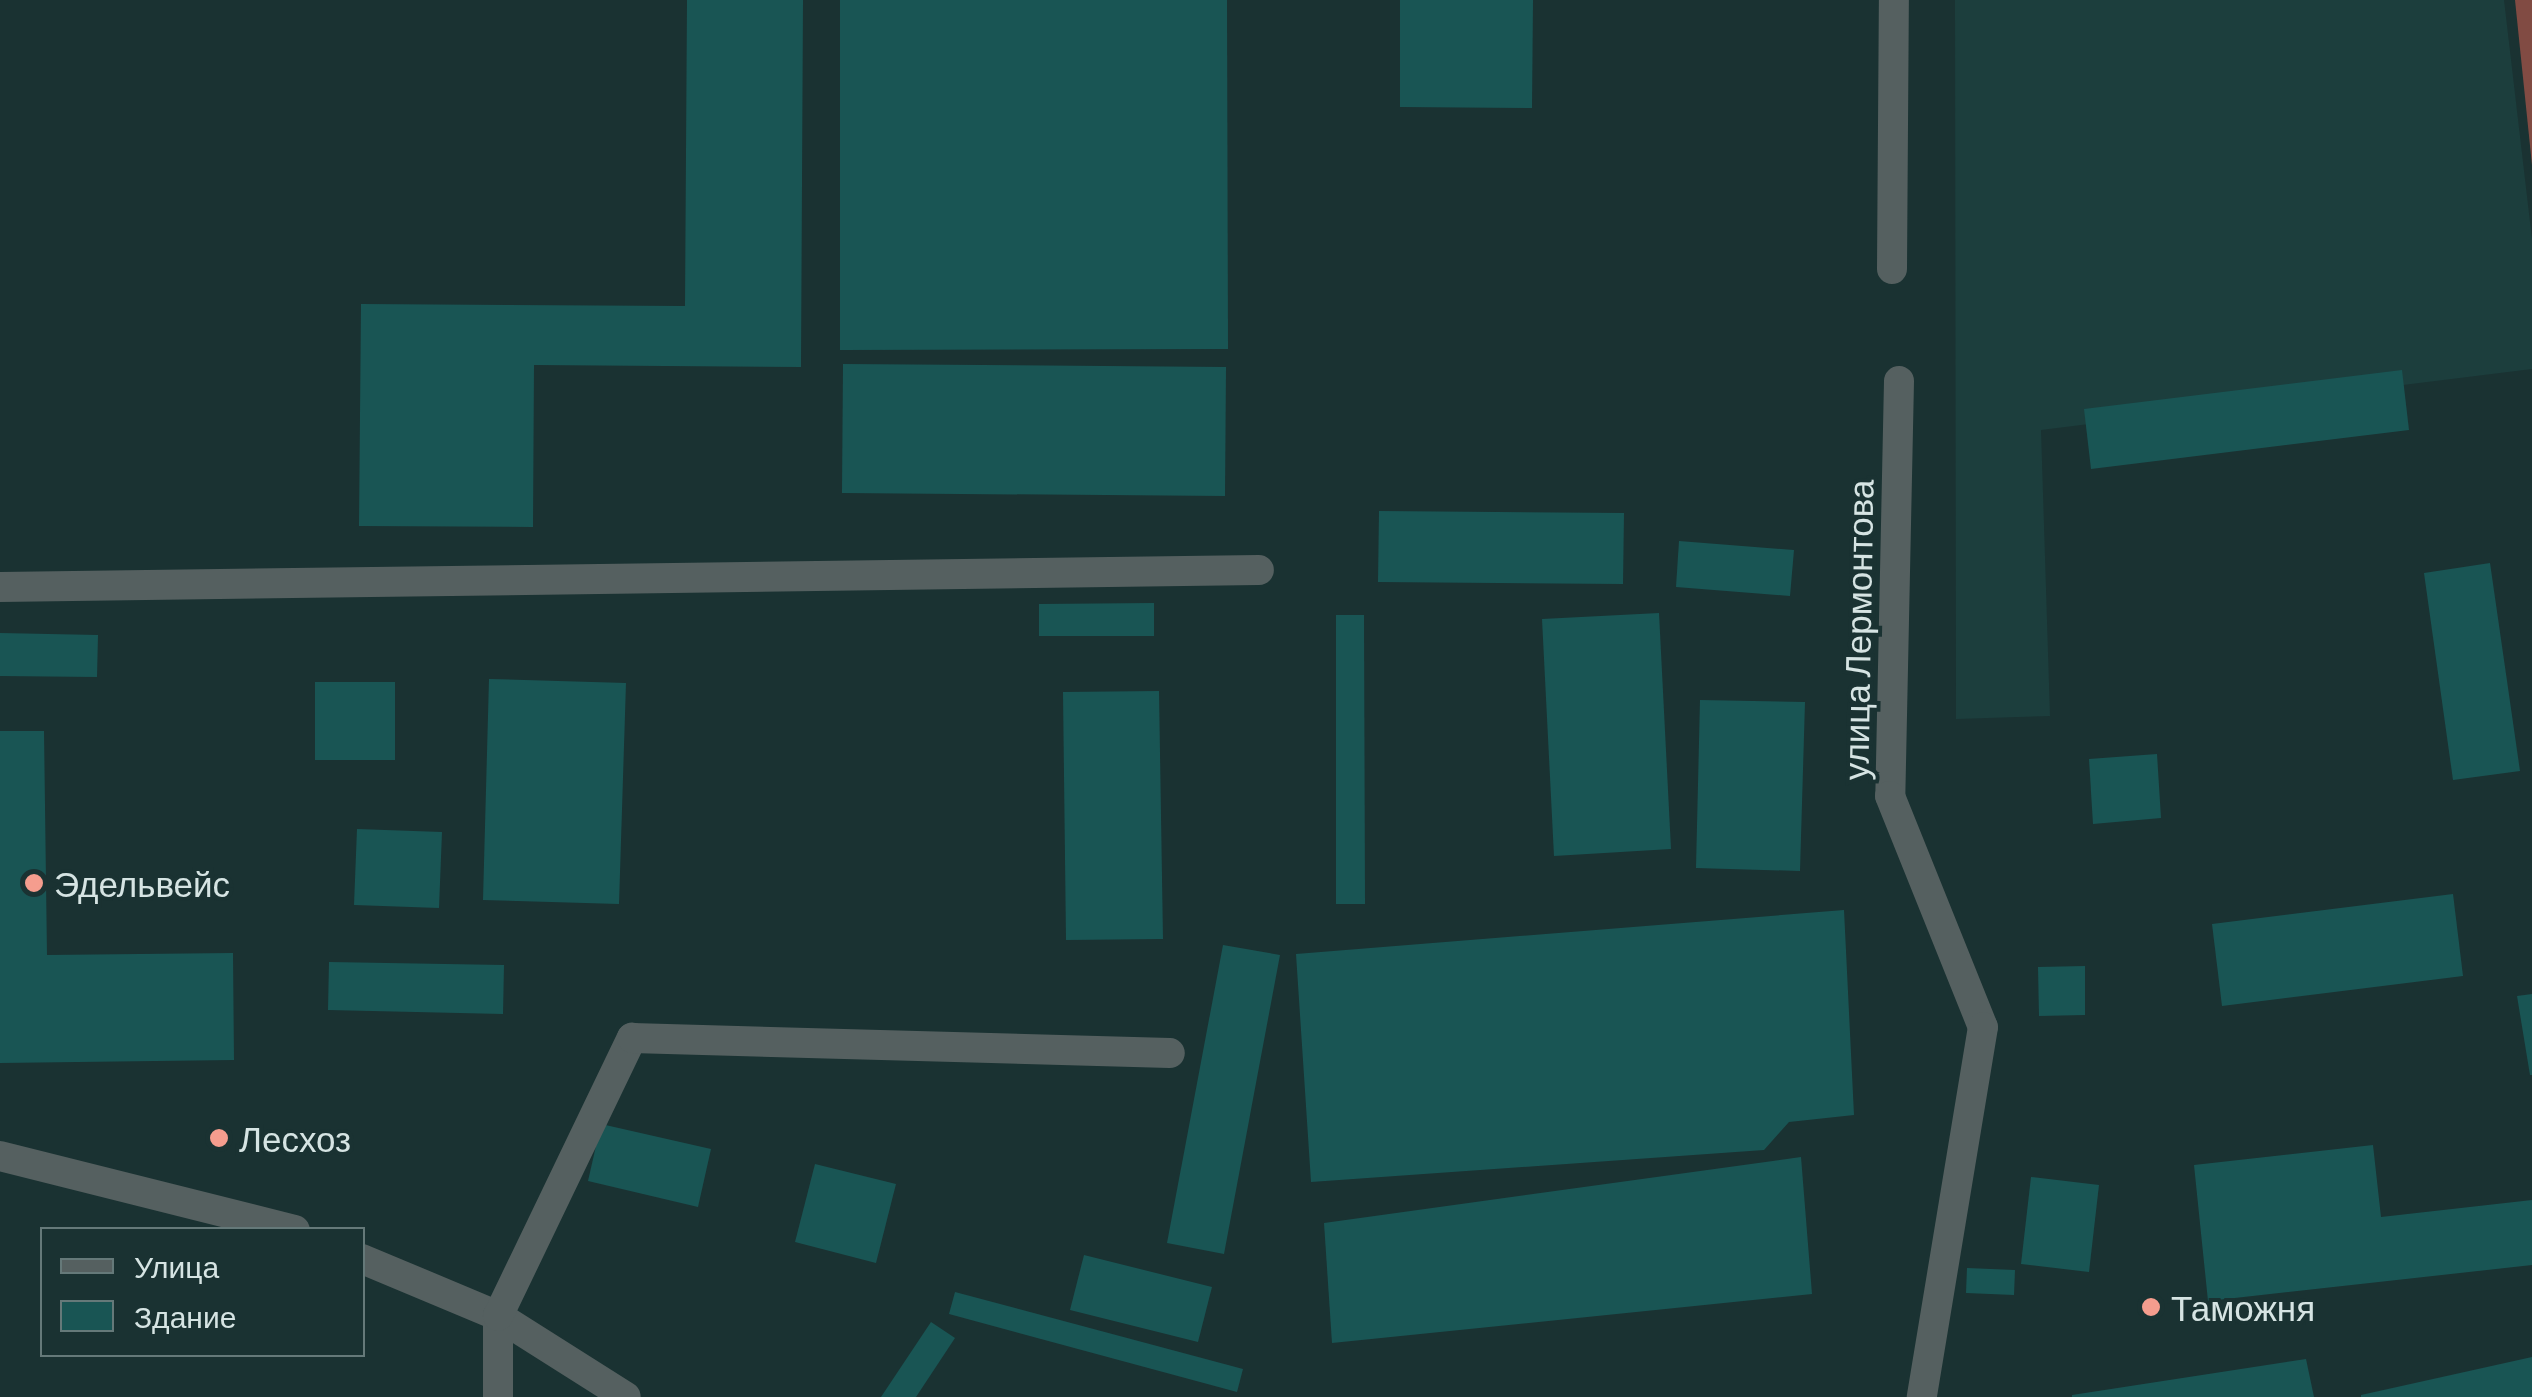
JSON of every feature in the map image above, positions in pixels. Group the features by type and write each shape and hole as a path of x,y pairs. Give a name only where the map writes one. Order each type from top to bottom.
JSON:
{"street":[{"path":"1892,269 1894,0"},
{"name":"улица Лермонтова","path":"1899,381 1890,796 1983,1027 1922,1397"},
{"path":"0,587 1259,570"},
{"path":"498,1397 498,1316 632,1038 1170,1054"},
{"path":"0,1156 283,1227"},
{"path":"365,1259 498,1316 626,1397"}],"shaded area":[{"path":"1955,0 2504,0 2532,239 2532,369 2041,430 2050,716 1956,719"},
{"path":"2515,0 2532,0 2532,165"}],"building":[{"path":"687,0 803,0 801,367 534,365 533,527 359,526 361,304 685,306"},
{"path":"840,0 1227,0 1228,349 840,350"},
{"path":"1400,0 1533,0 1532,108 1400,107"},
{"path":"843,364 1226,367 1225,496 842,493"},
{"path":"2402,370 2409,430 2091,469 2084,409"},
{"path":"1379,511 1624,513 1623,584 1378,582"},
{"path":"1679,541 1794,550 1790,596 1676,587"},
{"path":"2490,563 2520,771 2453,780 2424,573"},
{"path":"1154,603 1154,636 1039,636 1039,604"},
{"path":"1659,613 1671,849 1554,856 1542,619"},
{"path":"1336,615 1364,615 1365,904 1336,904"},
{"path":"0,633 98,635 97,677 0,676"},
{"path":"489,679 626,683 619,904 483,900"},
{"path":"315,682 395,682 395,760 315,760"},
{"path":"1159,691 1163,939 1066,940 1063,692"},
{"path":"1700,700 1805,702 1800,871 1696,868"},
{"path":"0,731 44,731 47,955 233,953 234,1060 0,1063"},
{"path":"2157,754 2161,818 2093,824 2089,759"},
{"path":"357,829 442,832 439,908 354,905"},
{"path":"2453,894 2463,976 2222,1006 2212,924"},
{"path":"1844,910 1854,1115 1789,1122 1764,1150 1311,1182 1296,954"},
{"path":"1223,945 1280,955 1224,1254 1167,1243"},
{"path":"329,962 504,965 503,1014 328,1010"},
{"path":"2085,966 2085,1015 2039,1016 2038,967"},
{"path":"2532,994 2532,1075 2530,1075 2517,996"},
{"path":"601,1124 711,1149 698,1207 588,1181"},
{"path":"2373,1145 2381,1217 2532,1200 2532,1265 2208,1301 2194,1165"},
{"path":"1801,1157 1812,1294 1332,1343 1324,1223"},
{"path":"815,1164 896,1184 876,1263 795,1242"},
{"path":"2031,1177 2099,1185 2089,1272 2021,1264"},
{"path":"1084,1255 1212,1287 1198,1342 1070,1310"},
{"path":"1967,1268 2015,1270 2014,1295 1966,1293"},
{"path":"955,1292 1243,1369 1237,1392 949,1314"},
{"path":"931,1322 955,1338 916,1397 881,1397"},
{"name":"Таможня","path":"2532,1357 2532,1397 2361,1397 2361,1395"},
{"name":"Таможня","path":"2306,1359 2314,1397 2072,1397 2072,1395"}],"place":[{"name":"Эдельвейс","path":"34,883"},
{"name":"Лесхоз","path":"219,1138"},
{"name":"Таможня","path":"2151,1307"}]}
